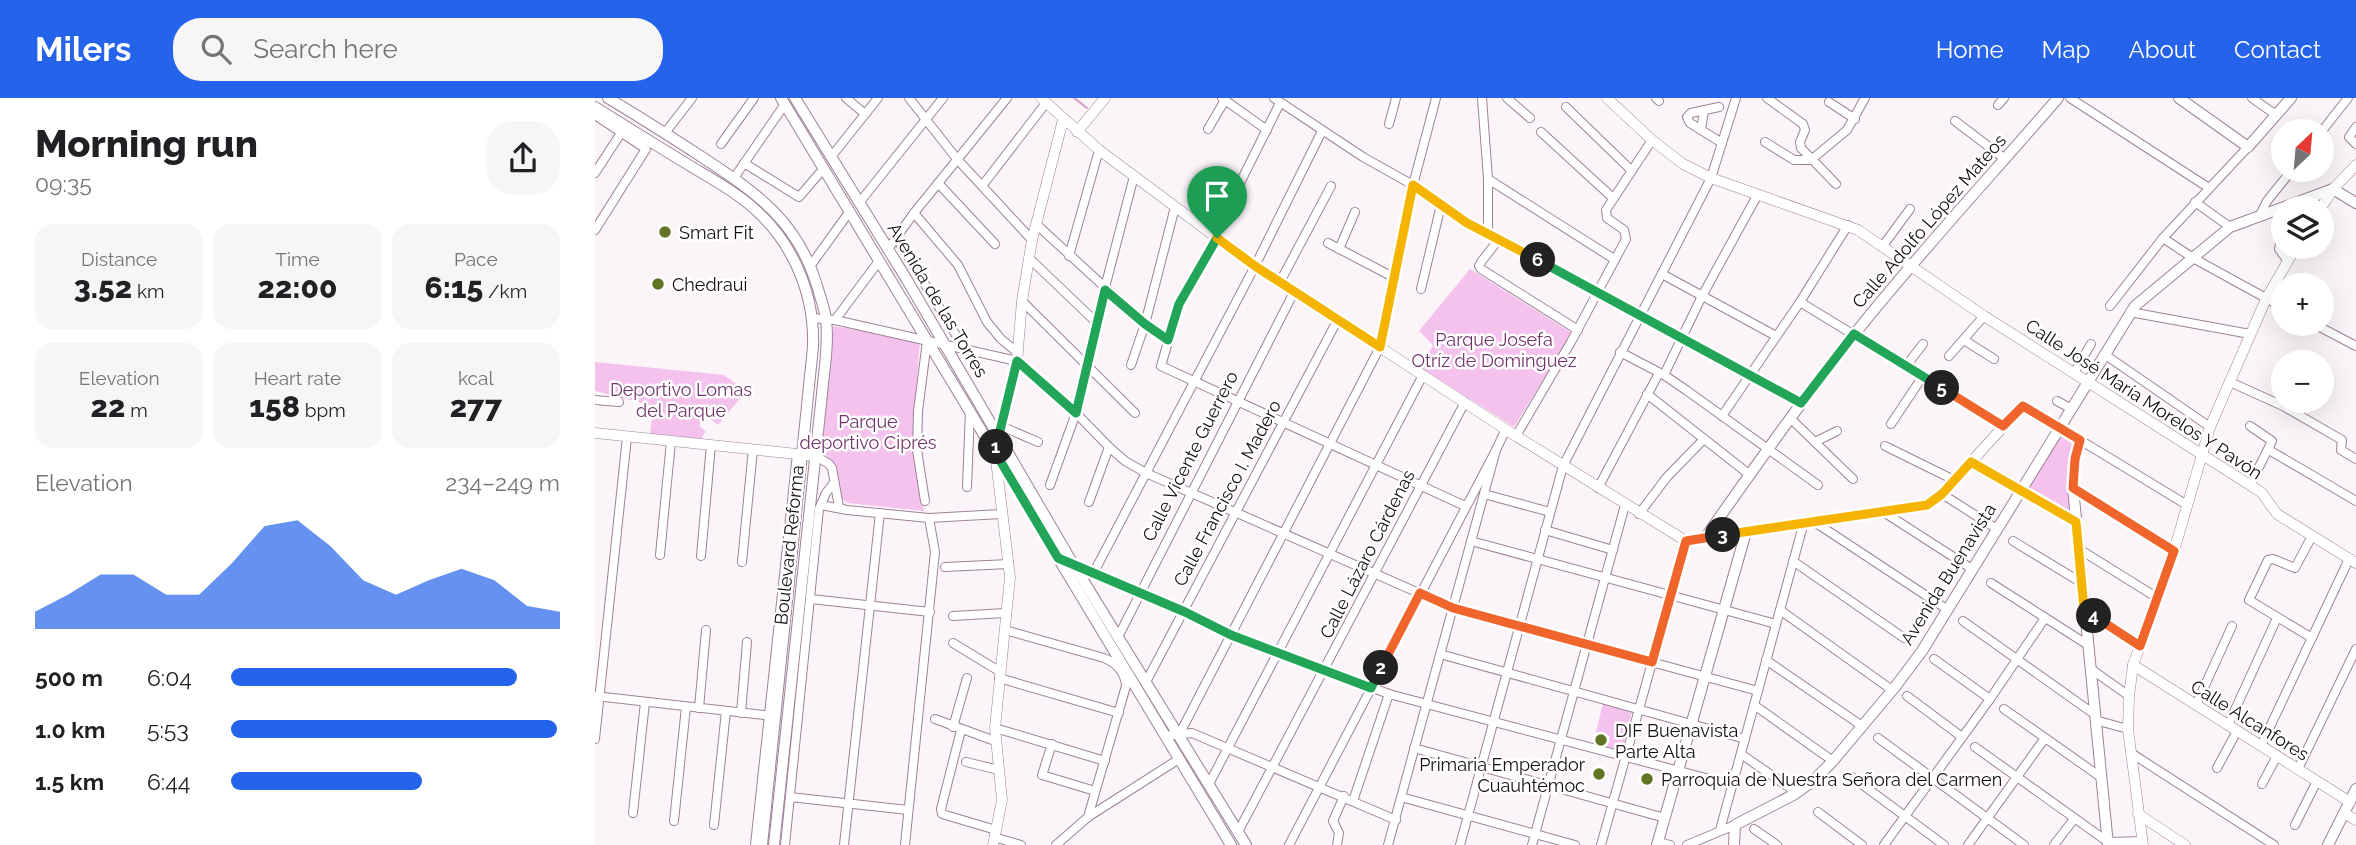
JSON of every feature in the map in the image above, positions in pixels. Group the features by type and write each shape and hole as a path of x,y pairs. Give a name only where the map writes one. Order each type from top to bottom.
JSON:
{"main road":[{"name":"Boulevard Reforma","path":"608,98 734,178 780,216 811,265 830,319 774,845"},
{"name":"Avenida de las Torres","path":"795,98 999,430 1073,564 1246,845"},
{"name":"Calle Adolfo López Mateos","path":"1705,538 1790,418 1854,334 2058,98"},
{"path":"2179,98 2248,147 2291,98"},
{"name":"Avenida de las Torres","path":"783,101 1231,845"},
{"name":"Boulevard Reforma","path":"596,116 742,199 766,220 790,251 802,278 812,318 813,347 772,716 762,845"},
{"path":"2333,190 2356,203"},
{"name":"Avenida Buenavista","path":"2317,196 2333,190"},
{"name":"Avenida Buenavista","path":"1735,825 1797,793 1813,781 1892,690 1922,651 1948,610 2130,312 2230,227 2271,212"},
{"path":"2060,428 2080,440 2075,459 2073,488 2108,844"},
{"path":"1658,843 1746,531"},
{"path":"2329,845 2356,789"},
{"path":"1734,845 1735,825"}],"street":[{"path":"665,133 692,98"},
{"path":"721,144 754,98"},
{"path":"846,98 865,114"},
{"path":"831,157 878,98"},
{"path":"909,98 957,159 1032,240"},
{"path":"859,203 943,98"},
{"path":"888,249 1007,98"},
{"path":"1077,132 1105,98"},
{"path":"1389,124 1396,98"},
{"path":"1178,735 1380,347 1413,185 1436,98"},
{"path":"1482,98 1488,179 1488,234"},
{"path":"1507,98 1530,118"},
{"path":"1516,436 1578,330 1627,234 1607,218 1606,210 1652,140 1607,98"},
{"path":"1460,845 1563,466 1711,178 1736,98"},
{"path":"1767,98 1803,124 1805,130 1800,145 1836,184"},
{"path":"1765,142 1794,160 1811,160 1847,130 1865,98"},
{"path":"2070,98 2209,188"},
{"path":"2252,98 2276,115"},
{"path":"2331,119 2348,98"},
{"path":"1208,129 1223,99 1267,130"},
{"path":"982,186 1044,100 1099,150 1255,266 1563,466 1686,541 1932,503 2023,406 2060,428"},
{"path":"734,178 783,101"},
{"path":"1465,506 1160,366 1179,304 1216,236 1267,130 1277,101 1363,157 1413,185 1467,223 1801,403"},
{"path":"1829,102 1855,119"},
{"path":"1566,107 1630,170"},
{"path":"1719,107 1691,113 1687,117 1690,123 1722,143"},
{"path":"1701,130 1704,110"},
{"path":"595,230 646,149 596,116"},
{"path":"995,837 1002,800 995,728 1010,589 995,452 1018,357 1022,301 1032,240 1063,120"},
{"path":"1955,121 2005,159"},
{"path":"2356,127 2349,137 2356,144"},
{"path":"1094,572 1255,266 1322,131"},
{"path":"1541,132 1613,198"},
{"path":"595,173 621,133"},
{"name":"Calle José María Morelos Y Pavón","path":"1652,140 1683,164 1711,178 1848,225 2250,485 2262,494 2277,514 2352,561"},
{"path":"2110,306 2163,238 2248,147"},
{"path":"1069,256 1099,150"},
{"path":"744,163 799,198 824,168"},
{"path":"2329,196 2356,165"},
{"path":"1050,485 1076,413 1096,322 1134,176"},
{"path":"1488,179 1614,260"},
{"path":"2260,215 2282,182"},
{"path":"938,183 995,244"},
{"path":"1280,282 1331,186"},
{"path":"1598,488 1758,194"},
{"path":"2195,202 2230,227"},
{"path":"1421,289 1441,205"},
{"path":"1131,365 1145,324 1175,207"},
{"path":"1882,247 1910,209"},
{"path":"811,265 850,212"},
{"path":"1339,249 1355,212"},
{"path":"914,213 958,265 987,323 1001,339 1109,447 1125,461 1146,473 1453,608 1758,691"},
{"path":"1036,224 1105,290 1168,340"},
{"path":"1722,416 1800,302 1848,225"},
{"path":"896,237 964,348"},
{"path":"2163,238 2271,302"},
{"path":"1499,239 1479,266 1578,330"},
{"path":"1328,243 1393,277"},
{"path":"1029,258 1096,322"},
{"path":"1975,747 2108,844 2143,843 2128,729 2133,665 2174,551 2210,427 2266,299 2287,260"},
{"path":"830,319 879,261"},
{"path":"1662,274 1776,337"},
{"name":"Calle Vicente Guerrero","path":"1118,637 1294,292"},
{"path":"1022,301 1135,413"},
{"path":"1800,302 2003,426"},
{"path":"2130,312 2250,334"},
{"path":"1949,356 1985,316"},
{"path":"812,318 830,319 1018,357"},
{"name":"Calle Francisco I. Madero","path":"1146,682 1338,319"},
{"path":"2334,335 2356,346"},
{"path":"925,501 917,450 918,411 927,340"},
{"path":"1963,340 1994,359"},
{"path":"1906,366 1923,344"},
{"path":"2074,373 2091,344"},
{"path":"1620,352 1661,374 1818,485"},
{"path":"2104,354 2210,427"},
{"path":"1209,784 1423,375"},
{"path":"1891,424 1923,376"},
{"path":"2230,382 2283,406 2342,440 2341,450 2356,459"},
{"path":"1647,394 1750,475"},
{"path":"595,400 619,402"},
{"path":"2057,401 2072,408"},
{"name":"Calle Lázaro Cárdenas","path":"1238,832 1465,402"},
{"path":"967,487 970,411"},
{"path":"1790,418 1853,479"},
{"path":"2250,426 2272,441 2250,485"},
{"path":"1289,845 1506,429"},
{"path":"999,430 1038,442"},
{"path":"1815,442 1837,430"},
{"path":"595,433 815,456 829,464 839,507"},
{"path":"595,739 597,697 627,437"},
{"path":"1639,513 1667,477 1704,439"},
{"path":"2080,440 2187,505"},
{"path":"660,555 671,441"},
{"path":"701,556 711,445"},
{"path":"1885,446 1954,480"},
{"path":"1089,502 1109,447"},
{"path":"742,562 753,449"},
{"path":"1389,845 1496,450"},
{"path":"2269,450 2356,501"},
{"path":"1971,462 2076,522"},
{"path":"785,845 821,505 833,484"},
{"path":"2073,488 2174,551"},
{"path":"1484,494 1551,512"},
{"path":"1942,494 1997,529"},
{"path":"821,505 929,518 1001,514"},
{"path":"1532,845 1625,505"},
{"path":"1882,512 1972,569"},
{"path":"844,845 880,513"},
{"path":"905,845 935,552 929,518"},
{"path":"1720,830 1793,561 1808,521"},
{"path":"1808,521 1948,610"},
{"path":"1545,530 1613,550"},
{"path":"2312,536 2295,568 2273,559 2268,560 2249,600 2312,638"},
{"path":"1471,541 1776,624"},
{"path":"1601,845 1686,541"},
{"path":"2013,541 2082,583"},
{"path":"2079,549 2156,597"},
{"path":"1058,558 1141,592 1231,635 1371,688 1492,723 1732,785"},
{"path":"1793,561 1904,638"},
{"path":"2261,746 2352,561"},
{"path":"945,567 1009,564"},
{"path":"1990,583 2088,645"},
{"path":"811,599 930,612"},
{"path":"2084,609 2140,646"},
{"path":"1780,610 1892,690"},
{"path":"953,616 1006,613"},
{"path":"1884,845 2045,618"},
{"path":"2217,768 2277,618"},
{"path":"1963,621 2095,717 2128,729"},
{"path":"2196,705 2232,626"},
{"path":"699,708 706,630"},
{"path":"1005,631 1104,657 1118,667 1126,680 1089,817"},
{"path":"741,713 747,642"},
{"path":"953,643 999,674 1119,713"},
{"path":"2298,769 2356,649"},
{"path":"1440,654 1745,739"},
{"path":"1934,659 1990,699"},
{"path":"1766,660 1862,726"},
{"name":"Calle Alcanfores","path":"2133,665 2350,802"},
{"path":"2091,669 2129,696"},
{"path":"967,678 942,814 1021,845"},
{"path":"1337,845 1339,833 1333,821 1348,799 1389,694"},
{"path":"1907,696 1962,737"},
{"path":"597,697 788,718"},
{"path":"633,813 645,702"},
{"path":"1754,705 1833,761"},
{"path":"674,821 686,706"},
{"path":"2004,709 2102,778"},
{"path":"714,825 726,711"},
{"path":"755,845 772,716"},
{"path":"935,719 995,741"},
{"path":"995,728 1105,761"},
{"path":"1165,736 1192,733 1396,820"},
{"path":"1878,738 2024,845"},
{"path":"1968,845 2045,738"},
{"path":"1052,744 1042,775 1095,791"},
{"path":"1414,748 1665,818"},
{"path":"2130,753 2274,845"},
{"path":"1741,754 1797,793"},
{"path":"2262,784 2277,756"},
{"path":"1056,845 1089,817 1179,759"},
{"path":"966,762 999,770"},
{"path":"1852,777 1944,845"},
{"path":"2295,825 2317,781"},
{"path":"790,797 908,810"},
{"path":"1401,797 1575,845"},
{"path":"1818,811 1862,845"},
{"path":"2344,813 2356,820"},
{"path":"2138,814 2185,845"},
{"path":"2054,845 2074,819"},
{"name":"Avenida Buenavista","path":"1688,845 1735,825"},
{"path":"1754,829 1777,845"},
{"path":"1658,843 1670,845"}],"green space":[{"name":"Parque Josefa Otríz de Dominguez","path":"1470,269 1572,333 1514,427 1420,367 1433,345 1419,331"},
{"name":"Parque deportivo Ciprés","path":"833,326 920,341 913,426 914,455 924,511 848,503 842,499 835,465 821,449"},
{"name":"Deportivo Lomas del Parque","path":"595,362 724,375 746,391 718,425 706,416 699,426 706,431 700,440 650,435 653,406 595,391"},
{"path":"2060,431 2073,439 2070,464 2071,516 2025,488"},
{"path":"1603,703 1632,711 1622,750 1607,747 1610,736 1596,732"}],"waterway":[{"path":"1074,98 1087,108"}],"place":[{"name":"Smart Fit","path":"665,232"},
{"name":"Chedraui","path":"658,284"},
{"name":"DIF Buenavista Parte Alta","path":"1601,740"},
{"name":"Primaria Emperador Cuauhtémoc","path":"1599,774"},
{"name":"Parroquia de Nuestra Señora del Carmen","path":"1647,779"}],"route":[{"path":"1413,185 1467,223 1801,403 1854,334 2003,426 2023,406 2080,440 2075,459 2073,488 2174,551 2140,646 2084,609 2076,522 1971,462 1942,494 1927,505 1686,541 1652,662 1453,608 1420,593 1371,688 1231,635 1185,612 1058,558 995,452 1017,361 1076,413 1105,290 1168,340 1179,304 1217,238 1255,266 1380,347 1413,185"}]}
